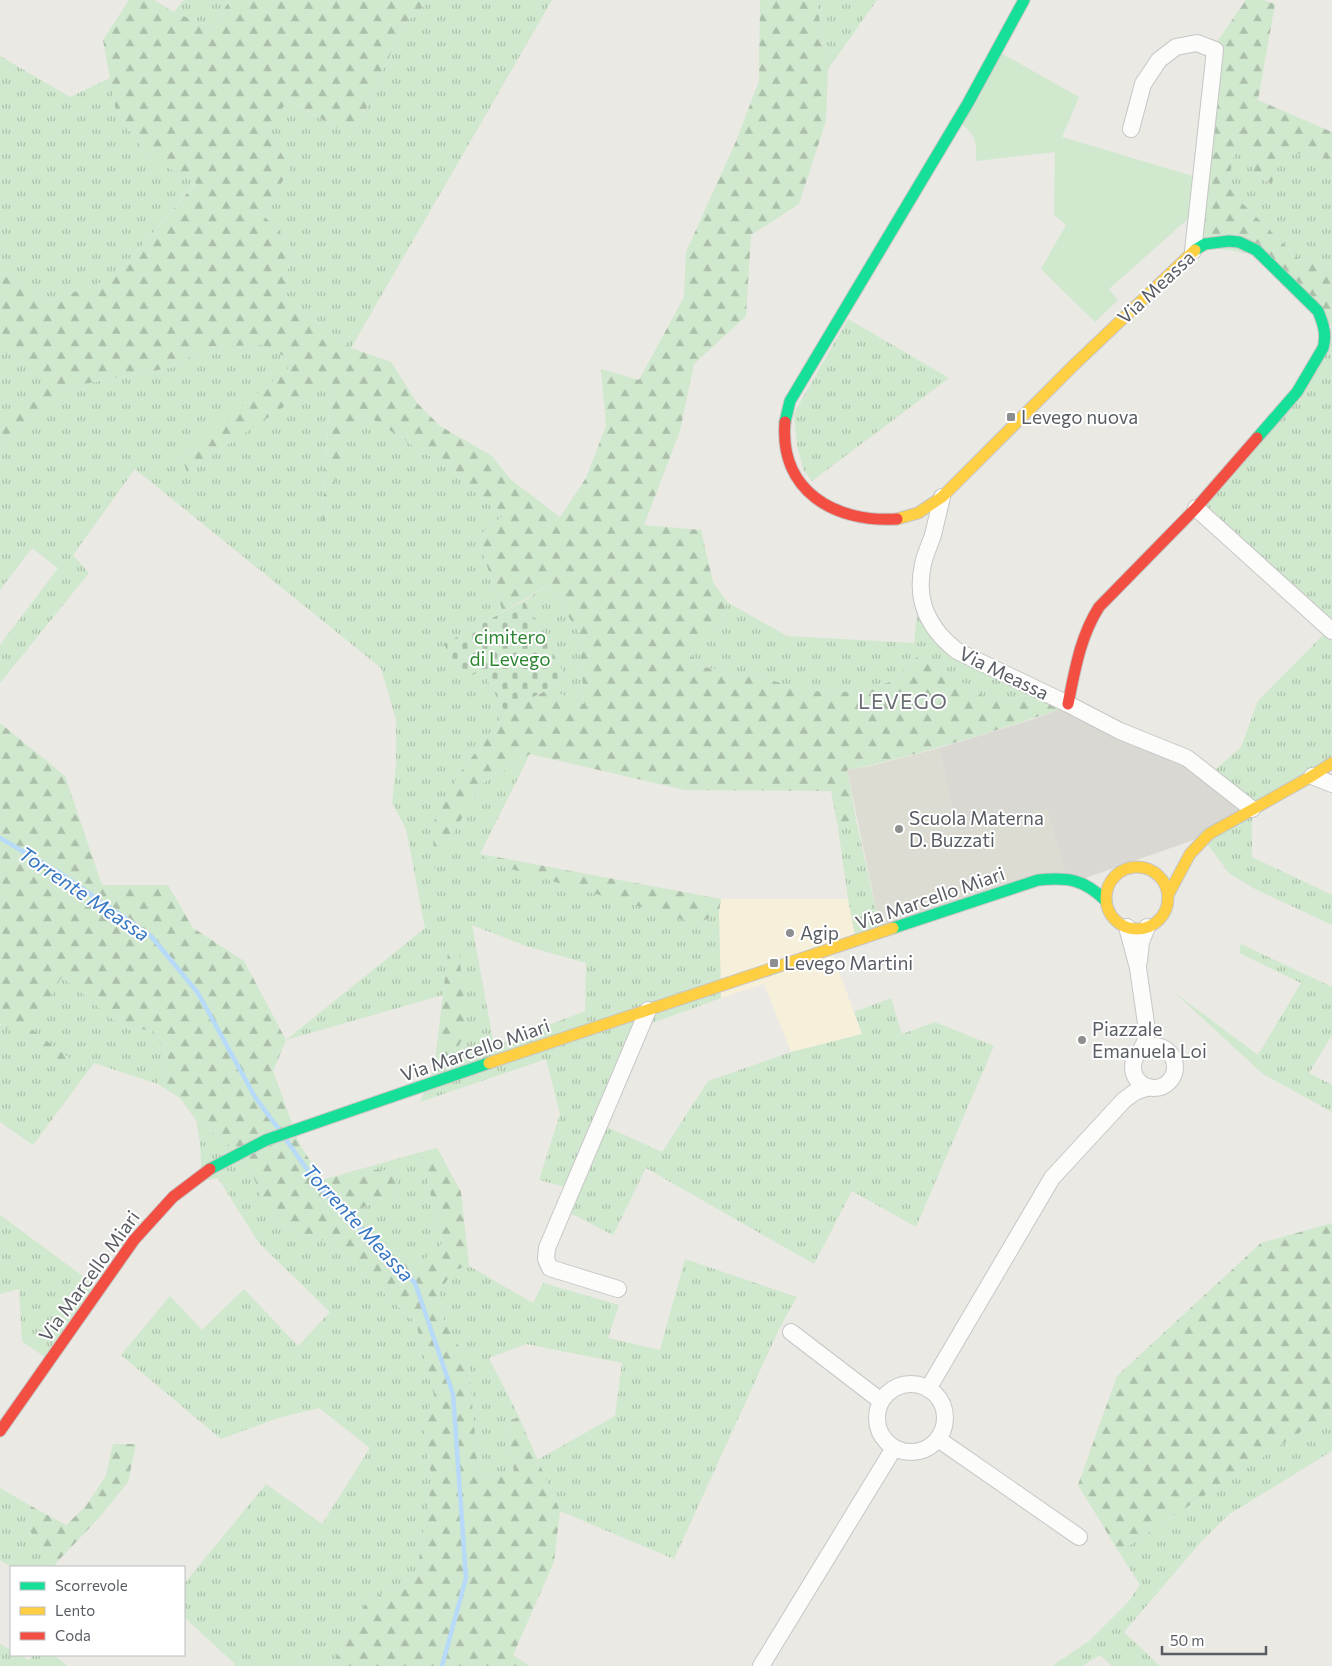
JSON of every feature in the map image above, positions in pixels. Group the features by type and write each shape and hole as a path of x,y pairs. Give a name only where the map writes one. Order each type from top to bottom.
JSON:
{"main road":[{"name":"Via Meassa","path":"1024,0 968,104 790,401 785,415 784,443 787,458 792,472 809,494 820,503 847,514 880,519 910,517 926,509 942,497 1075,364 1194,251 1205,244 1229,241 1239,242 1256,250 1318,311 1323,324 1324,340 1321,354 1298,392 1196,508 1099,607 1090,620 1084,634 1068,704"},
{"path":"1156,873 1172,869 1186,858 1201,840 1209,834 1332,763"},
{"path":"1168,894 1186,858"},
{"name":"Via Marcello Miari","path":"1077,881 1104,878 1130,868 1139,867 1156,873"},
{"path":"1127,927 1147,927 1156,922 1163,914 1167,905 1168,894 1166,886 1156,873"},
{"name":"Via Marcello Miari","path":"0,1431 134,1240 151,1220 173,1197 198,1177 243,1150 266,1140 648,1010 1038,880 1066,878 1090,886 1106,901 1108,910 1113,917 1127,927"},
{"path":"1104,878 1109,884 1106,892 1106,901"}],"street":[{"path":"1131,130 1143,84 1159,60 1176,47 1197,43 1215,50 1194,251"},
{"name":"Via Meassa","path":"942,497 921,574 922,601 930,623 946,643 957,651 1120,731 1187,758 1252,809"},
{"path":"1196,508 1332,631"},
{"path":"1312,776 1332,784"},
{"path":"1127,927 1138,968 1147,1030 1145,1042 1136,1055 1132,1068 1138,1080 1149,1088"},
{"path":"1138,968 1141,942 1147,927"},
{"path":"618,1289 550,1268 546,1259 547,1248 648,1010"},
{"path":"928,1388 1052,1178 1124,1100 1136,1092 1168,1083 1174,1072 1175,1064 1168,1052 1159,1047 1147,1030"},
{"path":"1141,1050 1148,1047 1159,1047"},
{"path":"791,1332 881,1401"},
{"path":"907,1384 918,1384 928,1388 938,1396 943,1406 945,1418 943,1430 938,1439 928,1448 917,1452 905,1452 885,1442 876,1422 877,1411 881,1401 897,1387 907,1384"},
{"path":"938,1439 1079,1537"},
{"path":"761,1666 894,1448"}],"shaded area":[{"path":"1068,706 1158,748 1252,809 1202,837 1077,881 1066,878 1047,809 957,832 939,748 1031,720"},
{"path":"939,748 957,832 1047,809 1066,874 882,937 847,770 871,766"},
{"path":"721,899 848,899 857,945 833,955 862,1034 791,1052 764,984 721,998 719,912"}],"green space":[{"path":"129,0 154,0 174,12 212,28 230,0 431,0 404,24 353,137 289,100 266,128 290,168 263,215 290,243 286,299 351,348 391,362 417,403 440,426 492,456 510,479 560,517 586,478 606,426 601,369 639,380 684,297 686,252 737,139 759,81 760,0 817,0 828,69 826,121 799,204 751,235 746,316 694,364 680,431 644,525 701,530 713,582 727,602 718,631 685,648 698,666 778,682 801,691 857,692 893,681 919,655 991,701 1037,693 1068,706 939,747 894,760 847,770 856,820 838,827 831,791 685,790 530,754 480,785 434,869 433,823 458,776 505,712 549,689 584,704 579,633 548,585 503,612 477,537 503,516 453,471 369,417 350,423 322,529 331,375 187,472 181,456 296,362 262,345 201,347 179,366 63,388 0,449 0,431 53,378 0,349 0,273 51,300 114,278 196,183 149,158 116,112 103,40"},
{"path":"184,0 230,0 212,28 174,12"},
{"path":"431,0 552,0 351,348 286,299 290,243 263,215 290,168 266,128 288,100 353,137 404,24"},
{"path":"817,0 877,0 828,69 817,5"},
{"path":"1246,0 1264,0 1275,4 1258,100 1332,132 1332,162 1323,157 1277,151 1272,185 1253,170 1239,131 1229,179 1240,201 1298,258 1332,272 1332,326 1253,254 1208,247 1189,218 1216,43"},
{"path":"1001,53 1079,97 1062,137 1196,177 1189,218 1109,289 1118,300 1095,322 1041,269 1066,225 1054,215 1055,152 976,161 973,136 961,124"},
{"path":"0,56 70,97 110,78 116,112 149,158 196,182 114,278 51,300 0,273"},
{"path":"1239,130 1253,170 1271,185 1276,151 1323,157 1332,162 1332,272 1298,258 1240,201 1229,179"},
{"path":"848,319 949,378 812,481 804,471 797,445 794,413"},
{"path":"1332,326 1332,763 1252,809 1252,857 1332,895 1332,925 1253,888 1229,873 1202,837 1251,810 1208,776 1241,747 1258,701 1329,629 1196,508 1297,392"},
{"path":"262,345 297,362 181,456 187,472 331,374 322,526 350,423 369,417 453,471 503,516 477,537 503,612 444,644 482,670 505,712 458,776 434,867 480,785 530,754 480,854 698,924 719,912 721,998 633,1030 596,1122 662,1152 708,1081 791,1052 862,1034 854,1012 891,998 902,1034 935,1022 994,1046 916,1227 852,1191 814,1264 646,1168 613,1235 568,1212 577,1190 539,1180 560,1114 546,1059 420,1102 434,1068 449,1063 449,946 443,995 286,1040 425,928 406,829 392,803 396,765 396,720 381,668 135,469 73,555 89,573 0,683 0,645 58,568 32,548 0,590 0,449 63,388 179,366 201,347","holes":["472,925 526,946 586,963 585,1011 494,1046"]},
{"path":"0,349 54,378 0,431"},
{"path":"548,585 579,633 584,705 549,689 567,679 524,601"},
{"name":"cimitero di Levego","path":"524,601 567,679 505,712 482,670 463,680 444,644"},
{"path":"727,602 787,636 914,643 917,615 930,636 947,651 1037,693 991,701 919,655 893,681 857,692 801,691 778,682 698,666 684,647 718,631"},
{"path":"0,723 65,776 102,885 168,885 193,928 244,961 286,1040 273,1071 299,1143 322,1180 361,1169 395,1171 398,1196 382,1199 361,1208 384,1242 420,1263 442,1244 421,1152 437,1148 461,1192 469,1266 454,1270 439,1292 442,1316 469,1365 478,1473 514,1474 508,1421 519,1417 560,1511 554,1562 513,1655 529,1666 332,1666 367,1601 416,1577 432,1480 423,1426 434,1395 416,1323 329,1242 287,1230 262,1199 252,1173 226,1142 196,1120 180,1098 158,1084 168,1057 153,1031 121,1026 62,977 30,1028 69,1058 61,1071 0,1023"},
{"path":"856,820 882,937 857,945 848,899 838,827"},
{"path":"480,854 721,899 719,912 698,924 494,864"},
{"path":"1241,944 1332,987 1332,1035 1309,1073 1332,1085 1332,1112 1263,1074 1175,993 1258,1055 1301,983 1239,953"},
{"path":"449,945 459,951 467,1031 449,1063 434,1068"},
{"path":"62,976 121,1026 153,1031 168,1057 158,1084 94,1063 33,1145 0,1122 0,1026 2,1024 61,1070 69,1058 29,1028"},
{"path":"196,1120 226,1142 252,1173 262,1199 287,1230 329,1242 416,1323 434,1395 423,1426 432,1480 416,1577 367,1601 332,1666 234,1666 235,1664 185,1618 185,1583 266,1484 322,1524 370,1448 319,1408 278,1418 221,1439 121,1355 170,1296 202,1330 244,1289 298,1346 330,1312 259,1243 218,1178 202,1181 200,1143"},
{"path":"421,1152 442,1244 421,1264 383,1242 361,1208 382,1199 398,1195 395,1171 361,1169"},
{"path":"0,1215 99,1288 49,1360 22,1341 19,1289 0,1294"},
{"path":"1332,1223 1332,1411 1119,1552 1078,1485 1117,1376 1261,1243"},
{"path":"685,1259 797,1297 779,1329 674,1559 560,1511 537,1460 615,1416 622,1363 526,1344 489,1358 519,1417 508,1422 514,1474 478,1473 469,1365 442,1316 439,1291 454,1270 469,1266 533,1303 543,1283 619,1305 608,1338 660,1350"},
{"path":"1332,1411 1332,1451 1228,1515 1200,1543 1124,1632 1160,1666 1112,1666 1100,1655 1082,1666 1052,1666 1088,1642 1129,1601 1140,1585 1119,1552"},
{"path":"113,1444 136,1444 128,1482 98,1519 55,1564 26,1526 31,1506 66,1525 85,1507 106,1476"},
{"path":"0,1488 31,1506 26,1526 57,1566 10,1566 0,1560"},
{"path":"0,1644 10,1649 10,1656 22,1656 29,1660 32,1656 55,1656 68,1666 0,1666"}],"waterway":[{"name":"Torrente Meassa","path":"0,838 60,873 151,936 198,993 255,1097 278,1128"},
{"name":"Torrente Meassa","path":"287,1141 320,1188 415,1283 453,1394 466,1578 442,1666"}],"traffic: fast":[{"path":"785,422 790,401 968,103 1024,0"},
{"path":"1195,250 1205,244 1229,241 1239,242 1256,250 1318,311 1324,329 1323,348 1297,392 1257,438"},
{"path":"893,928 1038,880 1058,879 1075,881 1090,888 1106,901"},
{"path":"210,1169 266,1140 489,1063"}],"traffic: slow":[{"path":"897,519 918,513 942,497 1075,364 1195,250"},
{"path":"1168,895 1190,854 1209,834 1332,763"},
{"path":"1137,867 1149,870 1159,876 1165,886 1168,898 1165,910 1159,920 1149,926 1137,929 1125,926 1115,920 1109,910 1106,898 1109,886 1115,876 1125,870 1137,867"},
{"path":"489,1063 893,928"}],"traffic: jam":[{"path":"785,422 786,446 791,467 801,484 816,498 833,508 852,515 874,519 897,519"},
{"path":"1068,704 1083,642 1092,618 1099,607 1196,508 1257,438"},
{"path":"0,1431 134,1240 173,1197 210,1169"}],"place":[{"name":"Levego nuova","path":"1011,417"},
{"name":"Scuola Materna D. Buzzati","path":"899,829"},
{"name":"Agip","path":"790,933"},
{"name":"Levego Martini","path":"774,963"},
{"name":"Piazzale Emanuela Loi","path":"1082,1040"}],"district":[{"name":"LEVEGO","path":"903,702"}]}
